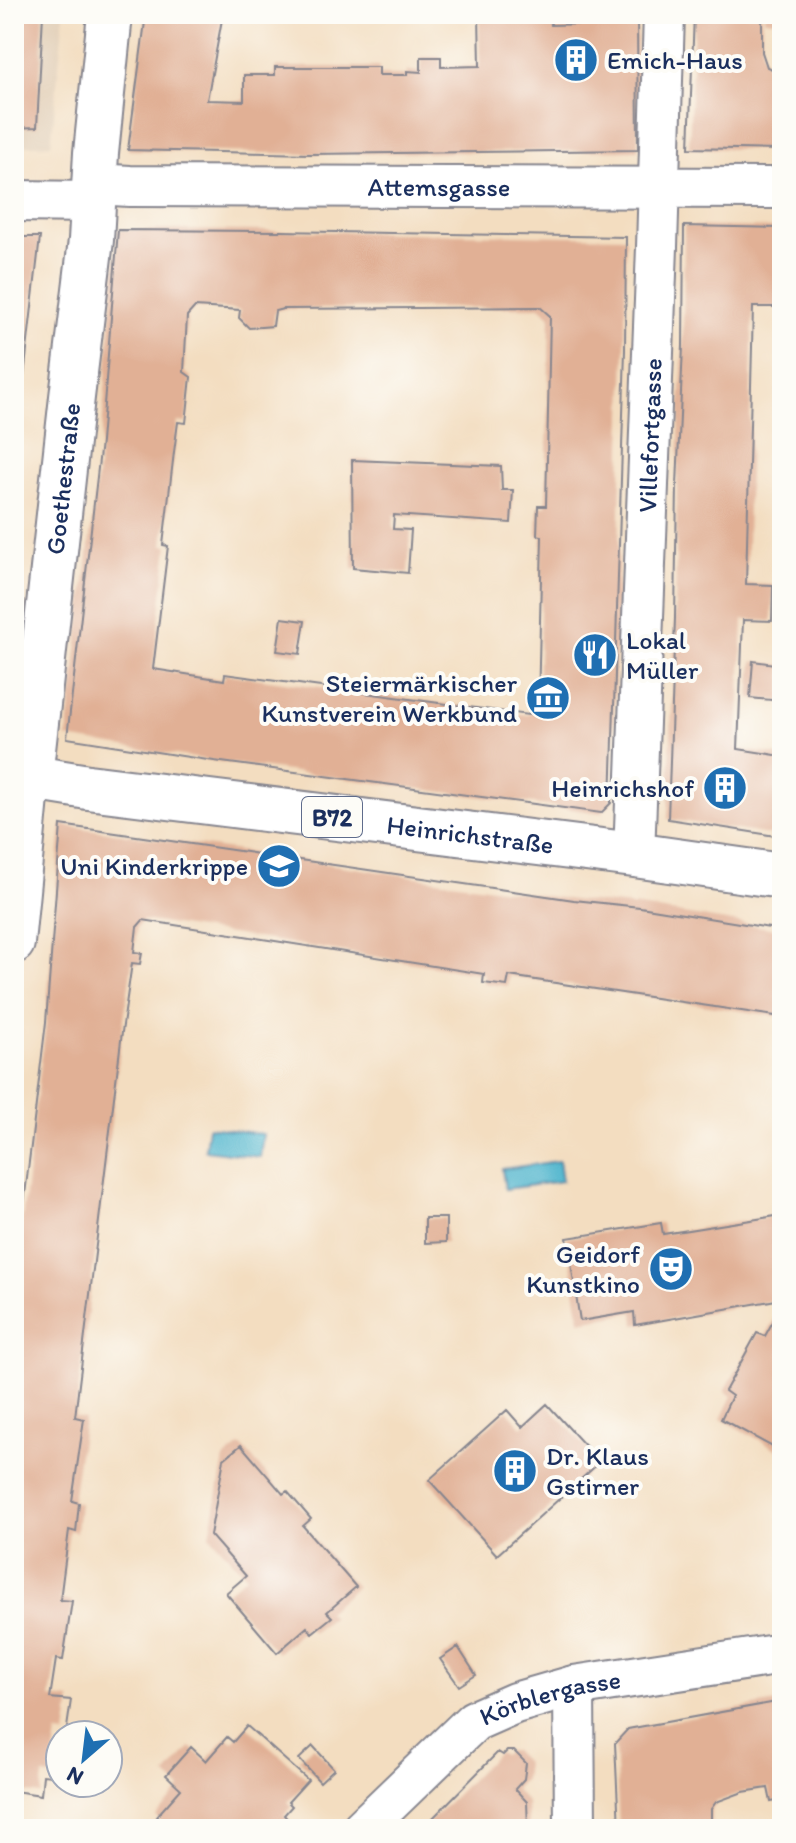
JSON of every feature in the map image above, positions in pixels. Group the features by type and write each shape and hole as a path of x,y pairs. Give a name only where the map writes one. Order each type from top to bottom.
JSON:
{"main road":[{"name":"Goethestraße","path":"22,776 91,240 110,14"},
{"name":"Heinrichstraße","path":"22,776 782,876"}],"street":[{"name":"Villefortgasse","path":"634,855 664,14"},
{"name":"Attemsgasse","path":"14,201 130,186 782,188"},
{"name":"Goethestraße","path":"14,943 22,776"},
{"name":"Körblergasse","path":"362,1829 474,1721 515,1703 574,1686 782,1654"},
{"path":"574,1686 575,1829"}],"shaded area":[{"path":"14,14 64,14 51,144 14,146"}],"water":[{"path":"208,1127 263,1134 260,1157 205,1150"},
{"path":"559,1161 562,1181 505,1189 502,1169"}],"building":[{"path":"14,14 43,14 37,127 14,128"},
{"path":"146,14 223,14 207,100 244,101 244,75 275,75 275,67 379,67 379,75 407,75 407,71 421,72 421,57 441,57 441,67 480,66 479,14 550,14 551,25 590,24 590,14 637,14 638,150 310,154 128,150"},
{"path":"694,14 762,14 762,52 767,67 782,73 782,150 689,148"},
{"path":"764,14 782,14 782,20 764,20"},
{"path":"684,226 782,228 782,307 753,307 746,584 773,585 772,621 743,620 738,749 782,756 782,837 668,819"},
{"path":"118,230 626,237 611,803 601,813 67,738 101,442","holes":["195,307 240,310 239,318 249,328 273,326 275,311 283,309 540,307 550,316 546,506 538,506 537,535 542,536 538,706 528,715 225,674 224,680 153,669 168,546 163,545 174,452 178,422 186,423 191,377 184,372 187,316"]},
{"path":"14,237 40,237 16,446 14,445"},
{"path":"352,460 501,466 502,490 513,490 511,523 394,515 393,529 411,530 408,573 353,568"},
{"path":"282,618 305,621 300,654 277,651"},
{"path":"753,661 782,665 782,701 750,698"},
{"path":"61,825 782,930 782,1017 509,976 507,986 483,983 484,974 143,920 137,927 134,952 142,953 140,964 132,963 122,1032 75,1417 84,1419 72,1501 79,1503 76,1532 69,1530 60,1600 72,1601 63,1660 56,1659 50,1698 71,1700 68,1719 44,1719 41,1795 14,1791 14,1285 46,1022"},
{"name":"Geidorf Kunstkino","path":"782,1215 782,1299 635,1325 634,1312 580,1321 567,1238 661,1223 663,1234"},
{"path":"425,1218 446,1218 446,1242 425,1243"},
{"path":"782,1305 782,1452 721,1419 732,1396 725,1391 757,1333 765,1336"},
{"name":"Dr. Klaus Gstirner","path":"547,1404 600,1462 497,1555 429,1480 507,1410 522,1427"},
{"path":"241,1445 283,1494 287,1491 311,1519 303,1526 356,1587 327,1612 332,1617 312,1633 307,1627 277,1653 226,1593 246,1576 210,1535 224,1459"},
{"path":"458,1647 476,1675 459,1686 440,1659"},
{"path":"782,1701 782,1800 771,1802 768,1788 743,1792 716,1802 711,1809 711,1829 619,1829 615,1743 628,1729"},
{"path":"247,1726 308,1780 288,1802 292,1806 284,1815 289,1821 282,1829 169,1829 156,1817 181,1789 166,1775 191,1747 206,1761 227,1737 233,1742"},
{"path":"313,1746 334,1769 320,1782 299,1759"},
{"path":"514,1751 526,1763 524,1779 515,1789 527,1802 528,1829 422,1829 498,1752 503,1755"}],"place":[{"name":"Emich-Haus","path":"576,60"},
{"name":"Lokal Müller","path":"595,655"},
{"name":"Steiermärkischer Kunstverein Werkbund","path":"548,698"},
{"name":"Heinrichshof","path":"725,788"},
{"name":"Uni Kinderkrippe","path":"279,866"},
{"name":"Geidorf Kunstkino","path":"671,1269"},
{"name":"Dr. Klaus Gstirner","path":"515,1471"}]}
